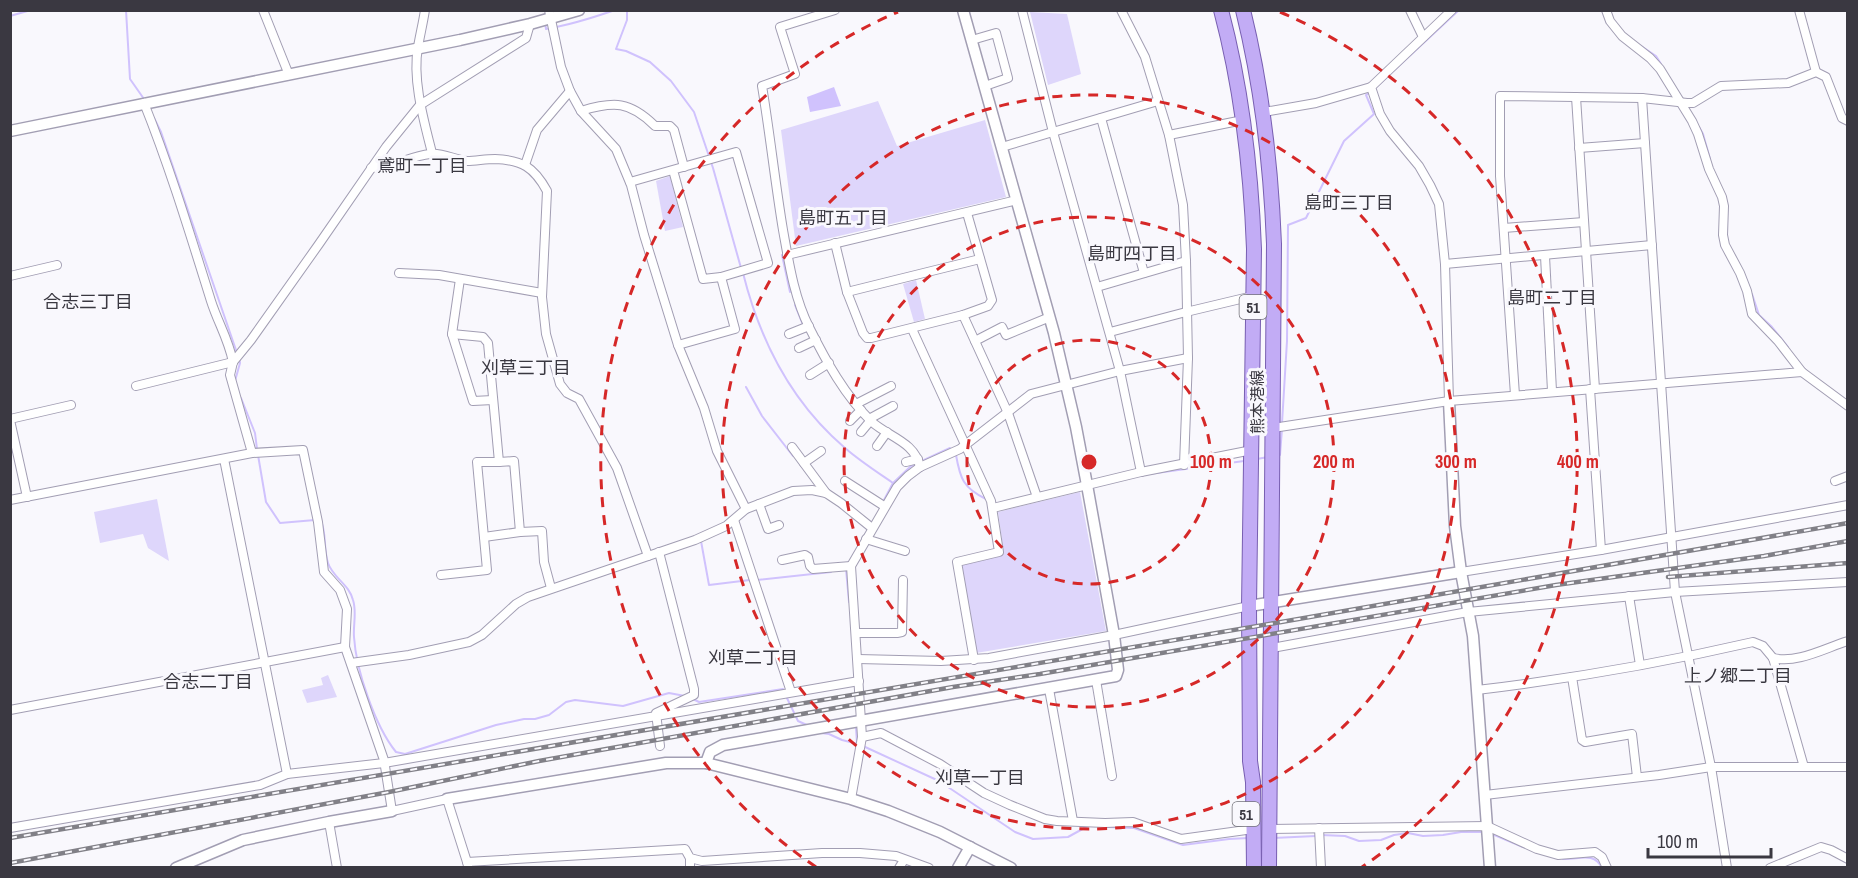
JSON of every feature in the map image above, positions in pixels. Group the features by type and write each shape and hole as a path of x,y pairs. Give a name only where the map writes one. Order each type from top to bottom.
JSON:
{"main road":[{"name":"熊本港線","path":"1221,10 1231,48 1243,120 1252,206 1252,450 1249,606 1250,761 1253,782 1254,867"},
{"name":"熊本港線","path":"1243,10 1264,112 1273,206 1269,867"},
{"name":"熊本港線","path":"1245,867 1246,780 1250,761"}],"street":[{"path":"263,10 289,75"},
{"path":"425,10 423,31 418,48 420,105 432,153"},
{"path":"10,131 418,48 530,24 550,14 579,10"},
{"path":"835,10 803,14 780,27 795,74 762,86 791,276 816,340 858,407 870,419 910,447 919,463"},
{"path":"706,764 710,752 723,745 1116,676 1118,670 1114,635 1066,384 1050,317 963,10"},
{"path":"1022,10 1053,132 1110,332 1141,472"},
{"path":"1121,10 1145,57 1170,135 1183,205 1188,358 1184,465"},
{"path":"1410,10 1423,37"},
{"path":"1264,112 1316,103 1371,87 1452,10"},
{"path":"1606,10 1622,36 1660,69 1683,103 1698,134 1709,170 1722,197 1725,245 1740,273 1752,314 1778,341 1802,372 1848,406"},
{"path":"1799,10 1816,72"},
{"path":"550,14 561,67 570,91 581,111 616,149 630,182 678,345 704,408 717,451 746,509"},
{"path":"136,386 233,362 308,260 386,147 420,105 526,38 530,24"},
{"path":"972,40 996,33 1008,78 985,86"},
{"path":"1515,395 1500,176 1500,96 1642,98 1693,103 1721,86 1788,83 1816,72 1826,77 1842,118 1848,121"},
{"path":"1371,87 1380,114 1419,166 1439,204 1445,264 1455,526 1473,636 1490,867"},
{"path":"525,165 537,130 570,91"},
{"path":"1576,97 1601,550"},
{"path":"1642,98 1675,592 1711,767 1727,867"},
{"path":"1002,147 1158,101"},
{"path":"144,103 166,160 212,305 229,344 233,362 230,375 252,453"},
{"path":"581,111 615,104 643,113 655,126 670,126 674,130 684,167"},
{"path":"1101,118 1144,273"},
{"path":"1170,135 1243,120"},
{"path":"1580,148 1645,143"},
{"path":"630,182 736,152 768,263 721,277 703,279 673,170"},
{"path":"371,168 381,168 432,153 467,160 496,159 525,165 538,175 547,190 543,293 546,334 560,384 567,393 579,399 617,468 648,556"},
{"path":"788,255 1017,200"},
{"path":"835,243 847,292 867,338 912,328 963,315 988,306 992,300 967,213"},
{"path":"1504,228 1584,222"},
{"path":"1445,264 1652,245"},
{"path":"1545,256 1552,391"},
{"path":"847,292 980,259"},
{"path":"1097,287 1186,261"},
{"path":"10,276 57,265"},
{"path":"399,273 439,275 543,293"},
{"path":"678,345 735,329 721,277"},
{"path":"460,279 452,334 473,401 493,400"},
{"path":"1110,332 1253,296"},
{"path":"963,315 1008,413 1037,497"},
{"path":"975,341 1002,327 1006,335 1050,317"},
{"path":"789,334 809,326"},
{"path":"912,328 993,508 999,552 957,562 974,660"},
{"path":"452,334 483,337 488,343 499,462"},
{"path":"799,348 816,340"},
{"path":"906,462 919,463 960,449 1031,394 1120,371 1188,358"},
{"path":"810,375 829,363"},
{"path":"1273,428 1449,401 1802,372"},
{"path":"850,421 858,407 891,386"},
{"path":"27,497 15,465 10,419 71,405"},
{"path":"861,432 870,419 893,406"},
{"path":"877,446 887,432"},
{"path":"792,447 826,493 872,528"},
{"path":"10,500 252,453 303,450 318,522 324,572 340,590 348,609 345,647 384,763 392,811"},
{"path":"993,508 1141,472 1252,450"},
{"path":"804,463 821,451"},
{"path":"224,459 286,774"},
{"path":"441,575 487,570 477,462 514,461 520,532"},
{"path":"851,799 862,737 851,566 884,507 902,481 919,463"},
{"path":"1835,481 1848,476"},
{"path":"845,481 884,507"},
{"path":"351,663 409,655 470,642 482,635 516,604 528,597 705,536 726,526 746,509 785,493 801,489 826,493"},
{"path":"759,504 768,529 779,525"},
{"path":"858,659 974,660 1114,635 1249,606 1601,550 1848,505"},
{"path":"734,520 791,692"},
{"path":"484,537 542,531 544,562 551,588"},
{"path":"866,539 905,551"},
{"path":"659,552 694,689 694,696 656,712 660,746"},
{"path":"782,560 805,555 813,569 851,566"},
{"path":"856,633 902,632 903,580"},
{"path":"1272,648 1468,612 1675,592 1848,582"},
{"path":"1629,596 1640,665"},
{"path":"1773,658 1795,659 1848,641"},
{"path":"1477,690 1689,657 1753,642 1763,646 1773,658 1804,767"},
{"path":"10,710 345,647"},
{"path":"1572,677 1582,740 1585,742 1632,734 1637,777"},
{"path":"1096,680 1112,776"},
{"path":"10,828 260,785 286,774 384,763 859,681"},
{"path":"1049,688 1073,821"},
{"path":"862,737 881,733 940,764 984,793 1046,819 1105,823 1133,822 1181,839 1246,830"},
{"path":"176,867 243,840 447,799 666,763 706,764 851,799 940,832 1011,867"},
{"path":"1485,795 1711,767 1848,766"},
{"path":"447,799 468,865 685,849 690,858 690,867"},
{"path":"328,822 337,867"},
{"path":"1269,829 1487,826 1537,849 1558,855 1594,852 1602,857 1607,867"},
{"path":"1319,828 1321,867"},
{"path":"958,867 970,847"},
{"path":"1770,867 1821,848 1831,850 1848,859"},
{"path":"690,858 702,861 822,853 860,853 896,856 929,867"},
{"path":"898,867 904,860"}],"shaded area":[{"path":"1030,12 1067,14 1081,74 1048,85"},
{"path":"834,87 841,106 810,112 807,97"},
{"path":"878,101 897,146 985,120 1006,197 796,246 781,130"},
{"path":"670,176 683,227 665,231 656,181"},
{"path":"916,280 925,319 914,322 903,284"},
{"path":"1080,492 1106,631 976,653 959,563 1004,554 998,512"},
{"path":"157,499 169,561 148,548 143,534 100,543 94,512"},
{"path":"328,675 337,697 307,703 302,690 323,685 321,678"}],"waterway":[{"path":"10,16 31,10"},
{"path":"126,10 130,79 144,99"},
{"path":"545,22 546,29 615,10"},
{"path":"627,10 627,20 616,49 650,62 671,81 694,112 713,168 741,268"},
{"path":"1375,88 1459,10"},
{"path":"1641,46 1656,56 1661,64"},
{"path":"1282,423 1287,341 1288,225 1306,218 1344,141 1374,114 1366,95 1371,92"},
{"path":"154,118 161,132 237,353"},
{"path":"1699,127 1710,159"},
{"path":"782,255 790,292"},
{"path":"743,273 759,323 780,369 809,411 845,448 893,483 911,466 950,448 952,451"},
{"path":"1752,294 1759,315 1788,347"},
{"path":"795,305 803,325"},
{"path":"235,381 240,363 239,358"},
{"path":"746,387 762,416 793,456"},
{"path":"241,398 255,433 257,449"},
{"path":"1276,456 1280,455 1282,429"},
{"path":"258,455 266,502 280,523 315,520"},
{"path":"956,455 959,470 967,486 986,499"},
{"path":"1257,459 1268,457"},
{"path":"1149,474 1244,461"},
{"path":"884,500 893,483"},
{"path":"320,519 324,529 330,568 351,594 353,600 358,665 368,697 381,728 396,752 405,754 496,725 549,715 566,702 575,700 623,706 669,693 685,696"},
{"path":"701,541 709,585 750,580"},
{"path":"846,569 849,602"},
{"path":"757,580 831,572"},
{"path":"693,699 699,702 783,689 784,691"},
{"path":"786,696 798,721 809,726"},
{"path":"856,728 857,743"},
{"path":"821,733 858,744"},
{"path":"863,746 939,781 1015,832 1033,839 1068,837 1088,826"},
{"path":"1108,827 1134,828 1183,845 1249,838"},
{"path":"1321,835 1345,836 1359,841 1381,840 1408,833 1423,836 1484,832"},
{"path":"1492,834 1523,847"},
{"path":"1273,838 1316,836"},
{"path":"1563,859 1590,858 1599,863 1602,868"}],"railway":[{"path":"10,838 1287,621 1848,523"},
{"path":"10,863 389,792 539,761 953,687 1556,585 1764,556 1848,541"},
{"path":"1668,577 1848,563"}],"district":[{"name":"鳶町一丁目","path":"422,165"},
{"name":"島町三丁目","path":"1349,202"},
{"name":"島町五丁目","path":"843,217"},
{"name":"島町四丁目","path":"1132,253"},
{"name":"島町二丁目","path":"1552,297"},
{"name":"合志三丁目","path":"88,301"},
{"name":"刈草三丁目","path":"526,367"},
{"name":"刈草二丁目","path":"753,657"},
{"name":"上ノ郷二丁目","path":"1738,675"},
{"name":"合志二丁目","path":"208,681"},
{"name":"刈草一丁目","path":"980,777"}]}
